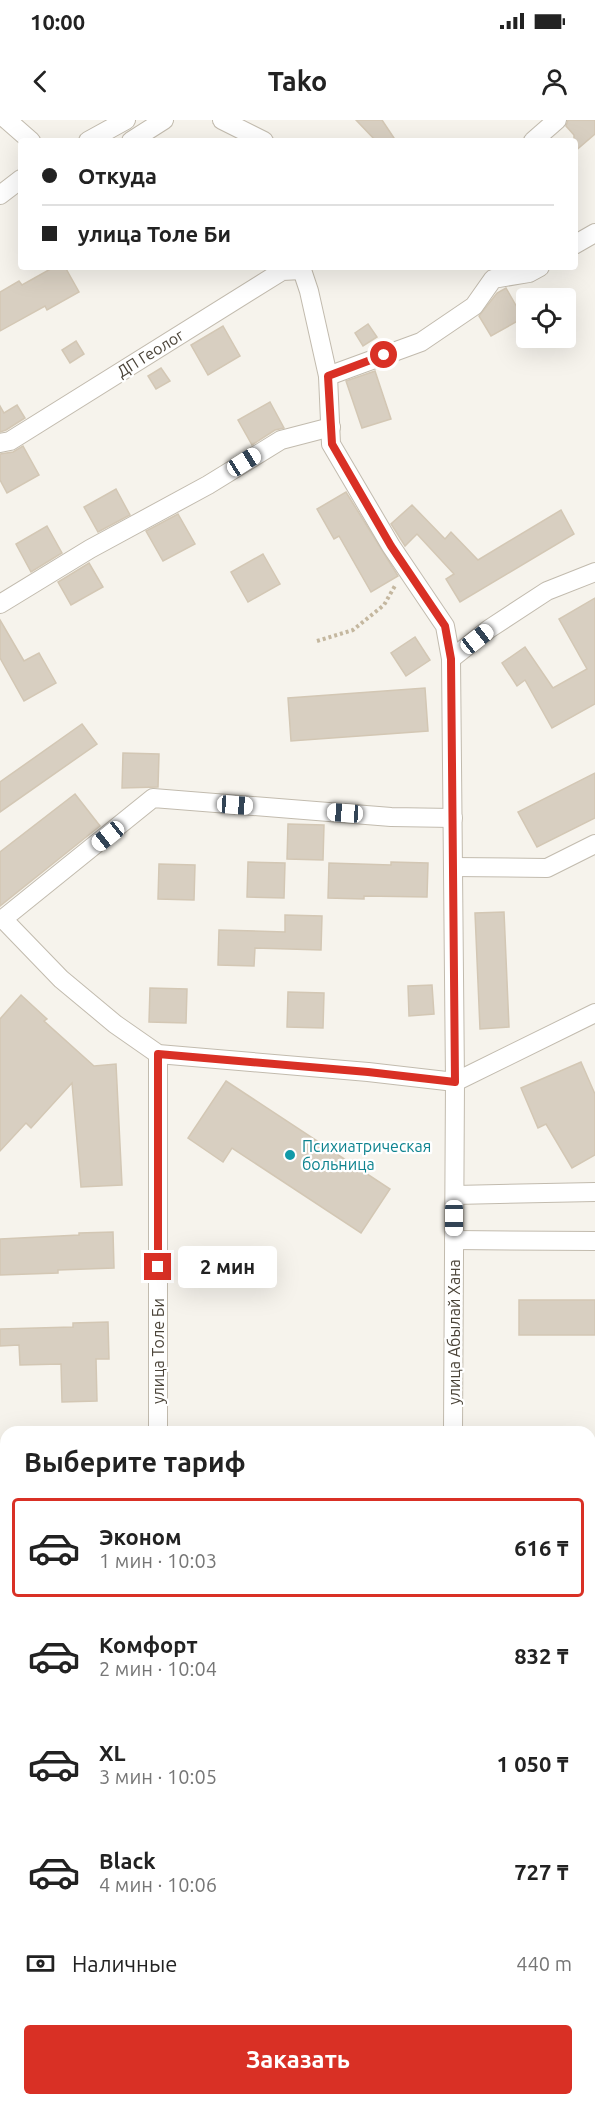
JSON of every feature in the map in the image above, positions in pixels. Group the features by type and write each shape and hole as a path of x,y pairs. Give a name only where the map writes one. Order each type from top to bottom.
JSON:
{"street":[{"path":"7,120 28,138"},
{"path":"93,138 126,120"},
{"path":"135,138 164,120"},
{"path":"222,120 258,138"},
{"path":"536,138 557,120"},
{"path":"0,195 18,182"},
{"path":"578,243 595,232"},
{"name":"ДП Геолог","path":"0,443 10,441 282,270"},
{"name":"улица Абылай Хана","path":"303,270 328,376 332,444 391,546 445,626 451,659 455,1082 453,1426"},
{"path":"328,376 421,342 474,306 493,279 534,270"},
{"path":"0,604 90,549 208,485 281,440 331,428"},
{"path":"451,659 489,629 547,591 595,572"},
{"path":"453,818 391,817 153,798 2,920 61,979 115,1024 158,1054 455,1082 595,1013"},
{"path":"453,867 548,868 595,844"},
{"name":"улица Толе Би","path":"158,1054 158,1426"},
{"path":"454,1195 595,1192"},
{"path":"454,1240 595,1241"}],"path":[{"path":"317,641 353,630 384,605 406,569"}],"building":[{"path":"356,120 382,120 394,138 373,138"},
{"path":"568,120 595,120 595,134 578,149 578,138 574,138 566,126"},
{"path":"49,270 67,270 79,292 47,310 45,306 0,331 0,292 19,281 22,285"},
{"path":"506,288 516,306 516,322 491,336 479,316 497,293"},
{"path":"368,324 377,337 363,346 355,333"},
{"path":"223,326 240,356 208,375 191,345"},
{"path":"76,341 84,354 70,363 62,350"},
{"path":"161,368 170,381 156,389 148,376"},
{"path":"375,371 391,419 362,428 346,381"},
{"path":"270,402 284,428 275,430 252,445 238,420"},
{"path":"17,405 25,418 0,432 0,406 4,413"},
{"path":"23,446 39,475 7,493 0,480 0,454 13,452"},
{"path":"116,489 130,515 98,532 84,507"},
{"path":"346,492 398,576 371,592 339,536 334,539 317,509"},
{"path":"412,505 445,539 451,532 478,560 561,510 574,534 460,602 446,579 454,574 417,534 405,546 391,524"},
{"path":"178,514 195,544 163,561 146,531"},
{"path":"47,526 62,553 31,572 16,544"},
{"path":"263,554 280,584 248,602 231,572"},
{"path":"89,563 103,587 71,605 58,582"},
{"path":"595,598 595,704 552,728 525,680 517,686 502,663 525,647 553,688 587,669 559,619"},
{"path":"0,620 24,661 39,653 56,683 24,701 0,658"},
{"path":"415,637 430,660 406,676 391,653"},
{"path":"425,688 428,731 291,741 288,698"},
{"path":"82,724 97,744 0,812 0,782"},
{"path":"123,753 159,754 158,787 122,788"},
{"path":"595,773 595,818 537,847 518,812"},
{"path":"75,794 100,826 0,906 0,852"},
{"path":"288,824 324,825 323,860 287,859"},
{"path":"248,862 285,863 284,898 247,897"},
{"path":"391,862 428,863 427,897 328,898 329,863 391,865"},
{"path":"159,864 195,865 194,900 158,899"},
{"path":"504,912 509,1027 480,1029 475,913"},
{"path":"285,915 322,916 321,950 255,948 254,966 218,965 219,930 285,932"},
{"path":"432,985 434,1014 409,1016 408,986"},
{"path":"150,988 187,989 186,1023 149,1022"},
{"path":"288,992 324,993 323,1028 287,1027"},
{"path":"21,995 47,1019 44,1021 94,1066 116,1064 122,1185 81,1187 72,1083 31,1128 26,1123 0,1151 0,1019"},
{"path":"581,1062 595,1094 595,1155 572,1168 546,1124 538,1128 521,1088"},
{"name":"Психиатрическая больница","path":"226,1081 390,1189 361,1233 232,1148 223,1162 188,1138"},
{"path":"113,1232 114,1268 0,1275 0,1239"},
{"path":"519,1300 595,1300 595,1335 519,1335"},
{"path":"108,1322 109,1359 96,1359 97,1401 62,1402 61,1364 20,1365 19,1345 0,1346 0,1329 73,1327 73,1323"}],"place":[{"name":"Психиатрическая больница","path":"290,1155"}],"route":[{"path":"158,1267 158,1054 455,1082 451,659 445,626 391,546 332,444 328,376 384,355"}]}
